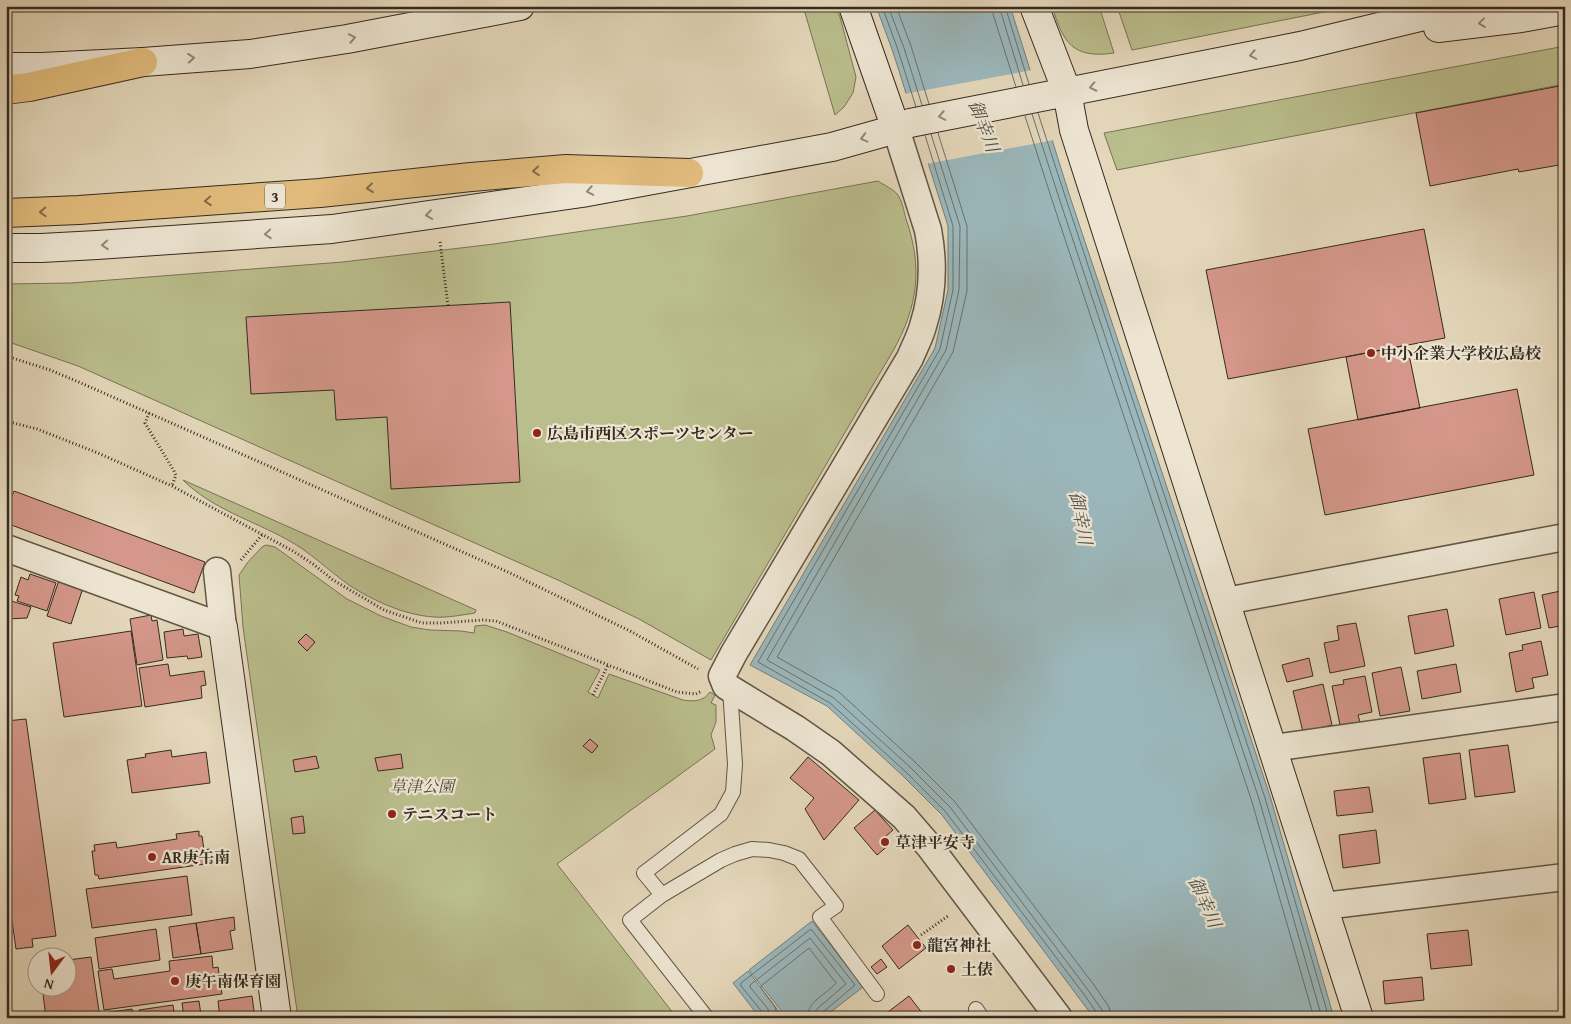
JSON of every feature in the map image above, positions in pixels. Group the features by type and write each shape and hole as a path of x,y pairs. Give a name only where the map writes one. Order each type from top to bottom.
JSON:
{"highway":[{"path":"6,90 29,88 143,62"},
{"name":"3","path":"6,213 79,210 320,193 566,169 689,173"}],"street":[{"path":"6,67 143,62 250,54 347,40 442,14 520,6"},
{"path":"853,6 903,126 928,230 931,246 932,277 923,327 910,358 739,644 726,682 832,753 904,817 929,846 1059,1018"},
{"path":"1034,6 1067,92 1074,130 1359,1018"},
{"path":"6,248 97,245 332,229 582,192 832,147 903,126 1300,46 1466,6"},
{"path":"1300,46 1522,18 1565,10"},
{"path":"1226,601 1565,537"},
{"path":"6,548 223,627"},
{"path":"217,571 223,627 278,1018"},
{"path":"1273,748 1565,707"},
{"path":"1324,906 1565,877"}],"lane":[{"path":"662,895 644,873 721,814 733,792 734,764 726,682"},
{"path":"707,1018 630,920 662,895 721,860 752,849 784,853 799,859 836,906 820,917 877,994"}],"path":[{"path":"440,242 448,306"},
{"path":"6,356 50,370 510,573 630,632 700,671 726,682"},
{"path":"149,413 145,423 176,475 172,486"},
{"path":"6,421 37,429 98,453 172,486 293,551 333,580 384,610 422,622 496,621 677,692 696,694 726,682"},
{"path":"593,695 608,665"},
{"path":"921,934 944,919"}],"green space":[{"path":"803,6 835,6 840,17 856,77 853,93 844,107 835,115"},
{"path":"1052,6 1099,6 1114,53 1089,53 1079,51 1072,46 1061,30"},
{"path":"1117,6 1354,6 1132,50"},
{"path":"1565,46 1565,84 1117,170 1104,133"},
{"name":"広島市西区スポーツセンター","path":"878,181 899,196 915,254 915,286 908,318 893,351 711,660 639,619 560,581 78,366 6,341 6,284 71,283 343,262 494,244 687,216"},
{"path":"183,480 476,610 475,613 444,617 423,616 379,602 349,585 296,545 219,506 194,490"},
{"name":"草津公園","path":"266,545 275,547 347,599 381,616 411,627 430,630 474,633 475,626 485,625 600,670 588,692 598,698 609,674 683,700 698,700 710,692 715,695 711,703 716,705 716,722 711,735 715,749 557,864 677,1018 298,1018 243,627 239,575 248,562"}],"water":[{"name":"御幸川","path":"876,6 1010,6 1070,197 1270,796 1334,1018 1094,1018 942,815 902,775 827,706 750,665 935,348 948,290 948,226 893,52"},
{"path":"812,921 863,987 823,1018 787,1018 749,970"},
{"path":"748,971 784,1018 760,1018 733,983"}],"pier":[{"path":"1032,70 1054,140 926,164 904,94"}],"building":[{"path":"1565,85 1565,164 1519,172 1518,169 1430,186 1416,113"},
{"path":"1424,229 1445,338 1228,379 1206,270"},
{"path":"510,302 520,482 391,489 387,417 336,420 334,390 251,394 246,317"},
{"path":"1407,345 1420,408 1358,420 1346,357"},
{"path":"1517,389 1534,475 1325,515 1308,429"},
{"path":"14,491 205,562 194,593 6,523 6,512"},
{"path":"30,574 56,583 47,611 17,601 19,596 15,595 21,577 28,580"},
{"path":"59,580 83,588 71,624 47,616"},
{"path":"1565,590 1565,625 1549,628 1542,595"},
{"path":"1534,592 1541,628 1506,635 1499,599"},
{"path":"8,600 31,607 27,618 6,619"},
{"path":"1447,609 1454,646 1415,654 1408,616"},
{"path":"151,615 152,621 157,620 163,660 137,665 130,619"},
{"path":"1356,623 1365,666 1330,673 1324,643 1339,640 1337,626"},
{"path":"183,629 184,636 198,634 202,657 188,659 187,656 167,658 164,632"},
{"path":"131,631 142,706 64,717 53,643"},
{"path":"306,634 315,642 307,651 298,642"},
{"path":"1541,641 1548,675 1532,678 1534,688 1516,692 1509,653 1523,650 1522,645"},
{"path":"1309,658 1313,676 1287,682 1282,665"},
{"path":"168,664 170,676 204,671 206,685 201,686 202,698 145,707 139,668"},
{"path":"1456,664 1461,692 1422,699 1417,671"},
{"path":"1401,667 1410,711 1380,716 1372,673"},
{"path":"1365,676 1372,712 1358,715 1360,722 1340,725 1332,686 1344,684 1343,680"},
{"path":"1323,684 1332,725 1303,732 1293,691"},
{"path":"26,719 56,936 32,939 33,946 16,949 6,878 6,721"},
{"path":"590,739 598,746 592,753 583,746"},
{"path":"1508,745 1515,792 1475,797 1469,750"},
{"path":"171,750 172,757 206,752 210,783 132,793 127,760 146,757 145,754"},
{"path":"1460,753 1466,799 1429,804 1423,758"},
{"path":"401,754 403,768 378,771 375,758"},
{"path":"316,756 319,768 295,772 293,760"},
{"path":"808,757 859,800 824,840 805,809 814,798 790,778"},
{"path":"1369,787 1373,812 1337,816 1334,791"},
{"path":"875,810 893,830 885,837 890,844 877,855 854,828"},
{"path":"303,816 305,833 293,834 291,818"},
{"path":"1376,830 1380,863 1343,868 1339,835"},
{"name":"AR庚午南","path":"199,831 199,836 202,836 204,850 210,849 212,863 99,879 98,875 95,875 92,851 95,851 94,845 116,842 117,848 177,839 176,834"},
{"path":"187,876 192,915 92,928 86,889"},
{"path":"234,917 235,930 230,931 233,949 201,954 196,923"},
{"path":"196,923 201,954 173,958 169,927"},
{"path":"908,925 926,948 899,969 882,946"},
{"path":"156,929 160,960 99,969 95,938"},
{"path":"1468,930 1472,965 1431,969 1427,934"},
{"name":"庚午南保育園","path":"212,956 213,968 218,967 222,994 104,1010 98,971 112,969 114,979 170,971 169,961"},
{"path":"91,957 100,1018 46,1018 43,996 78,996 78,959"},
{"path":"881,959 887,967 877,974 871,967"},
{"path":"1422,977 1424,1000 1385,1004 1383,981"},
{"path":"252,996 255,1018 220,1018 218,1001"},
{"path":"909,996 926,1018 880,1018"},
{"path":"199,1001 201,1015 212,1013 213,1018 184,1018 182,1003"},
{"path":"173,1005 175,1018 140,1018 139,1010"},
{"path":"132,1009 134,1018 104,1018 103,1013"}],"place":[{"name":"中小企業大学校広島校","path":"1371,353"},
{"name":"広島市西区スポーツセンター","path":"537,433"},
{"name":"テニスコート","path":"392,814"},
{"name":"草津平安寺","path":"885,842"},
{"name":"AR庚午南","path":"152,857"},
{"name":"龍宮神社","path":"917,945"},
{"name":"土俵","path":"951,969"},
{"name":"庚午南保育園","path":"175,981"}]}
